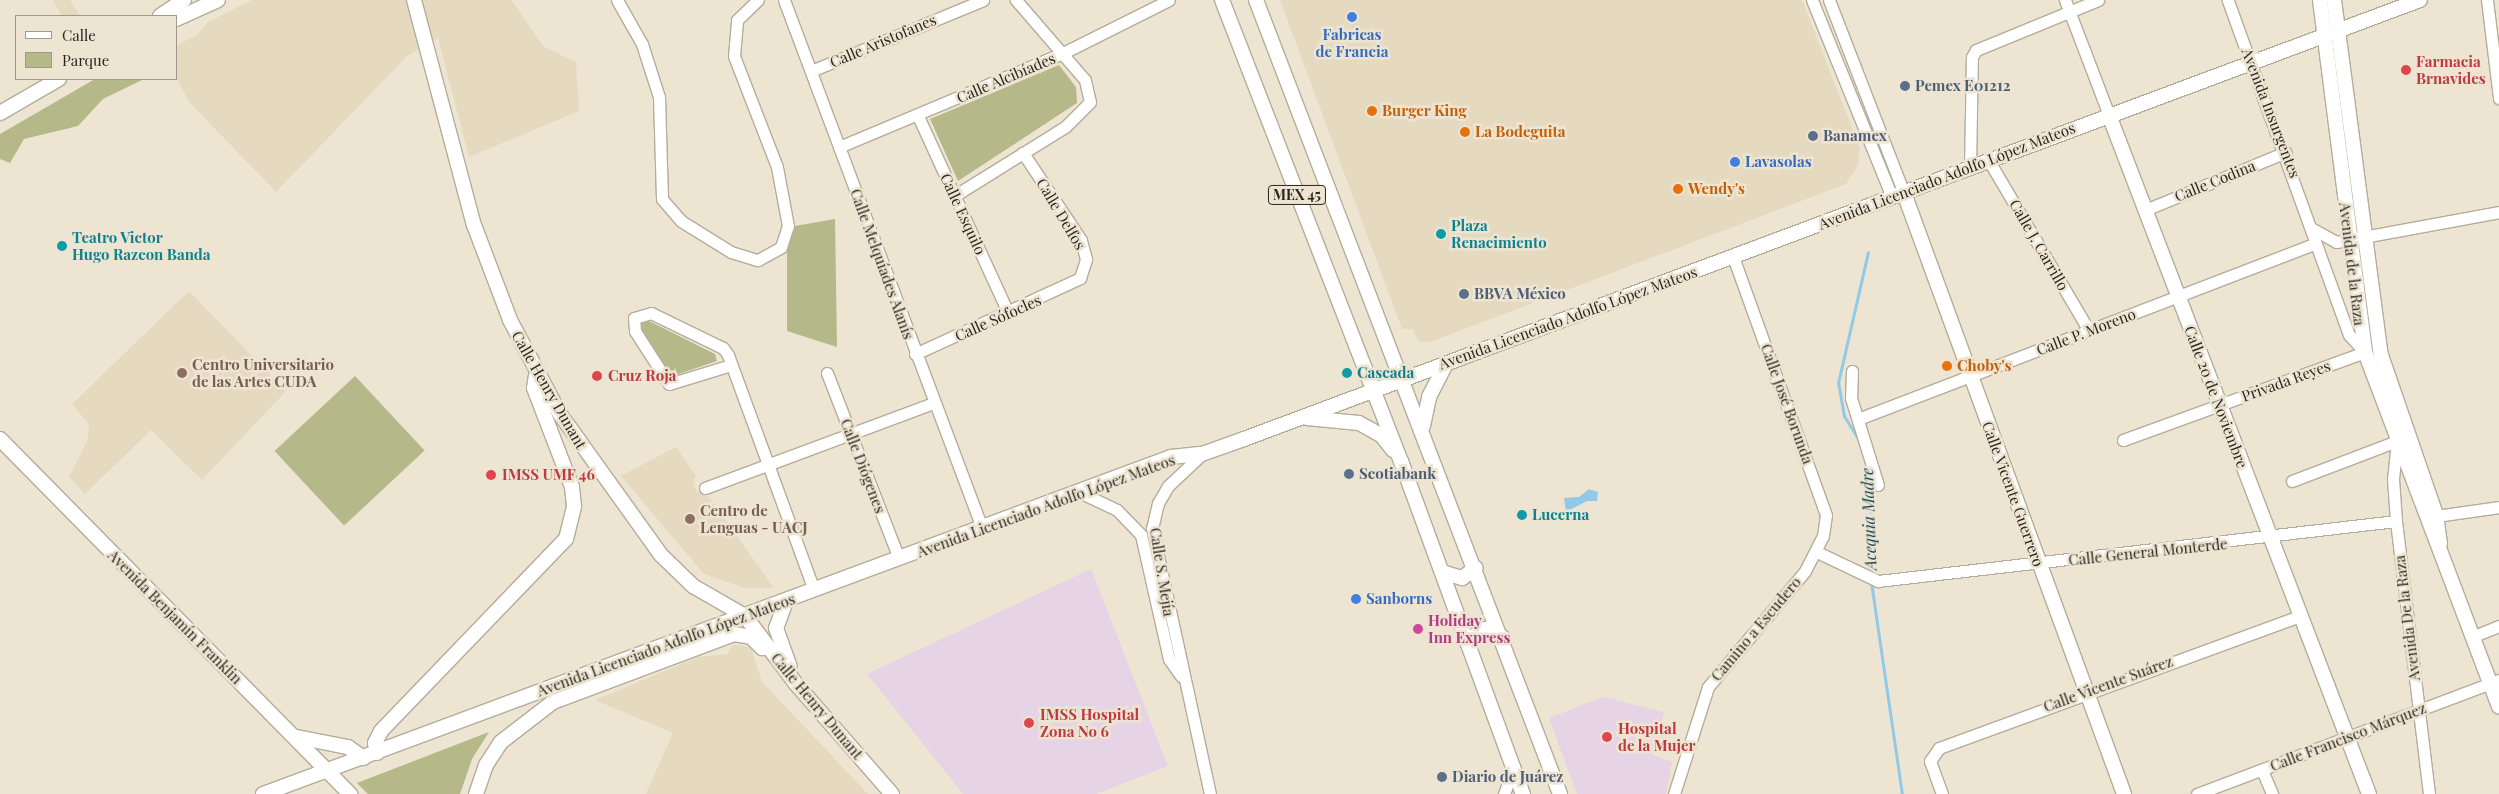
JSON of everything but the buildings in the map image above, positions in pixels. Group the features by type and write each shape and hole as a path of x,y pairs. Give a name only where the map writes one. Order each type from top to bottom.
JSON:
{"main road":[{"path":"162,15 184,0"},
{"path":"178,19 218,0"},
{"name":"Calle Henry Dunant","path":"414,0 474,225 510,320 536,373 590,460 661,555 693,586 745,616 794,681 892,794"},
{"name":"MEX 45","path":"1222,0 1401,461 1524,794"},
{"name":"MEX 45","path":"1256,0 1423,427 1560,794"},
{"name":"Avenida de la Raza","path":"2320,0 2364,352 2397,441 2431,516"},
{"name":"Avenida de la Raza","path":"2334,0 2365,236 2386,376 2431,516"},
{"name":"Avenida Licenciado Adolfo López Mateos","path":"263,794 378,753 1171,457 1202,454 1970,168 2323,33 2420,0"},
{"path":"0,113 57,80"},
{"name":"Calle 20 de Noviembre","path":"2110,115 2177,299 2271,539 2346,740 2369,794"},
{"name":"Calle Vicente Guerrero","path":"1898,195 1970,379 2124,794"},
{"path":"1423,427 1429,397 1446,364"},
{"path":"378,753 375,743 381,731 566,539 572,524 572,487 534,388 536,373"},
{"path":"1299,418 1359,423 1382,436 1401,461"},
{"name":"Avenida Benjamín Franklin","path":"0,439 350,794"},
{"path":"2431,516 2474,636 2495,681 2499,706"},
{"path":"1442,572 1462,578 1476,568"},
{"path":"786,601 776,628 794,681"},
{"path":"1466,641 1486,629 1502,637"},
{"path":"476,794 501,742 538,710 705,644 745,635 794,681"},
{"path":"294,736 326,746 348,747 362,758"}],"street":[{"path":"616,0 642,44 659,97 662,200 681,221 731,252 758,260 781,247 788,226 778,167 734,56 737,20 758,0"},
{"name":"Calle Melquíades Alanís","path":"784,0 915,354 982,528"},
{"name":"Calle Aristofanes","path":"811,72 983,0"},
{"path":"954,196 1080,116 1090,102 1085,80 1065,52 1016,0"},
{"name":"Calle Alcibíades","path":"838,147 918,116 1065,52 1169,0"},
{"path":"1812,0 1898,195"},
{"path":"1828,0 1898,195"},
{"path":"1970,168 1972,57 1981,47 2067,6 2098,0"},
{"name":"Avenida Insurgentes","path":"2228,0 2286,152 2311,228 2314,244 2349,335 2364,352"},
{"path":"2487,0 2499,97"},
{"name":"Calle 20 de Noviembre","path":"2067,6 2110,115"},
{"name":"Calle Esquilo","path":"918,116 1008,313"},
{"name":"Calle Codina","path":"2145,210 2286,152"},
{"name":"Calle Delfos","path":"1023,153 1081,240 1086,259 1080,278"},
{"name":"Calle J. Carrillo","path":"1989,160 2088,329"},
{"path":"2311,228 2330,241 2349,240 2499,212"},
{"name":"Calle P. Moreno","path":"1858,419 1970,379 2088,329 2177,299 2314,244"},
{"name":"Calle José Borunda","path":"1732,256 1822,500 1826,515 1817,552"},
{"name":"Calle Sófocles","path":"915,354 1008,313 1080,278"},
{"path":"731,365 668,384 635,331 634,318 651,313 723,348 731,365 814,590"},
{"name":"Privada Reyes","path":"2123,440 2364,352"},
{"path":"1852,371 1851,398 1878,485"},
{"name":"Calle Diógenes","path":"827,373 899,559"},
{"path":"705,488 934,403"},
{"path":"2292,481 2397,441"},
{"name":"Avenida De la Raza","path":"2397,441 2392,479 2429,794"},
{"name":"Calle S. Mejía","path":"1202,454 1168,486 1158,503 1152,528 1182,677 1210,794"},
{"name":"Calle S. Mejía","path":"1077,492 1118,510 1141,535 1169,659 1182,677"},
{"path":"2431,516 2499,506"},
{"name":"Calle General Monterde","path":"1817,552 1862,576 1878,581 2271,539 2396,521"},
{"name":"Camino a Escudero","path":"1674,794 1708,687 1817,552"},
{"name":"Calle Vicente Suárez","path":"1942,794 1931,766 1931,756 1939,748 2086,692 2299,616"},
{"path":"2474,636 2499,626"},
{"name":"Calle Francisco Márquez","path":"2197,794 2346,740 2495,681"},
{"path":"1504,794 1514,767"},
{"path":"2262,770 2272,794"}],"shaded area":[{"path":"53,0 70,0 79,15 61,15"},
{"path":"252,0 511,0 544,47 576,62 579,111 469,157 438,38 407,56 276,192 189,102 178,80 178,45 197,35 208,22"},
{"path":"1280,0 1802,0 1860,148 1858,165 1846,184 1430,342 1419,341 1412,329 1402,329"},
{"path":"189,291 286,391 202,480 151,430 85,494 69,477 88,439 89,424 72,404"},
{"name":"Centro de Lenguas - UACJ","path":"676,447 696,476 693,483 696,491 709,497 774,588 745,588 704,574 621,476"},
{"name":"IMSS Hospital Zona No 6","path":"1091,569 1168,766 1096,794 963,794 867,674"},
{"path":"733,644 751,648 762,682 868,794 646,794 673,733 595,700 698,657 727,654"},
{"name":"Hospital de la Mujer","path":"1603,697 1664,712 1653,755 1672,762 1666,794 1577,794 1549,718"}],"green space":[{"path":"1059,65 1076,87 1077,103 958,181 930,119"},
{"path":"93,80 142,80 103,99 78,126 24,139 10,163 0,159 0,134"},
{"path":"835,219 837,347 787,331 787,252 795,226"},
{"path":"645,319 715,354 717,361 670,377 638,325"},
{"path":"355,376 425,451 344,526 275,451"},
{"path":"489,732 472,759 460,794 368,794 357,783"}],"water":[{"path":"1589,489 1598,492 1597,501 1587,501 1566,512 1564,498 1579,497"}],"waterway":[{"name":"Acequia Madre","path":"1859,440 1844,416 1838,383 1868,252"},
{"name":"Acequia Madre","path":"1870,573 1871,479"},
{"name":"Acequia Madre","path":"1871,582 1902,794"}],"place":[{"name":"Fabricas de Francia","path":"1352,17"},
{"name":"Farmacia Brnavides","path":"2406,70"},
{"name":"Pemex E01212","path":"1905,86"},
{"name":"Burger King","path":"1372,111"},
{"name":"La Bodeguita","path":"1465,132"},
{"name":"Banamex","path":"1813,136"},
{"name":"Lavasolas","path":"1735,162"},
{"name":"Wendy's","path":"1678,189"},
{"name":"Plaza Renacimiento","path":"1441,234"},
{"name":"Teatro Victor Hugo Razcon Banda","path":"62,246"},
{"name":"BBVA México","path":"1464,294"},
{"name":"Choby's","path":"1947,366"},
{"name":"Centro Universitario de las Artes CUDA","path":"182,373"},
{"name":"Cascada","path":"1347,373"},
{"name":"Cruz Roja","path":"597,376"},
{"name":"Scotiabank","path":"1349,474"},
{"name":"IMSS UMF 46","path":"491,475"},
{"name":"Lucerna","path":"1522,515"},
{"name":"Centro de Lenguas - UACJ","path":"690,519"},
{"name":"Sanborns","path":"1356,599"},
{"name":"Holiday Inn Express","path":"1418,629"},
{"name":"IMSS Hospital Zona No 6","path":"1029,723"},
{"name":"Hospital de la Mujer","path":"1607,737"},
{"name":"Diario de Juárez","path":"1442,777"}]}
